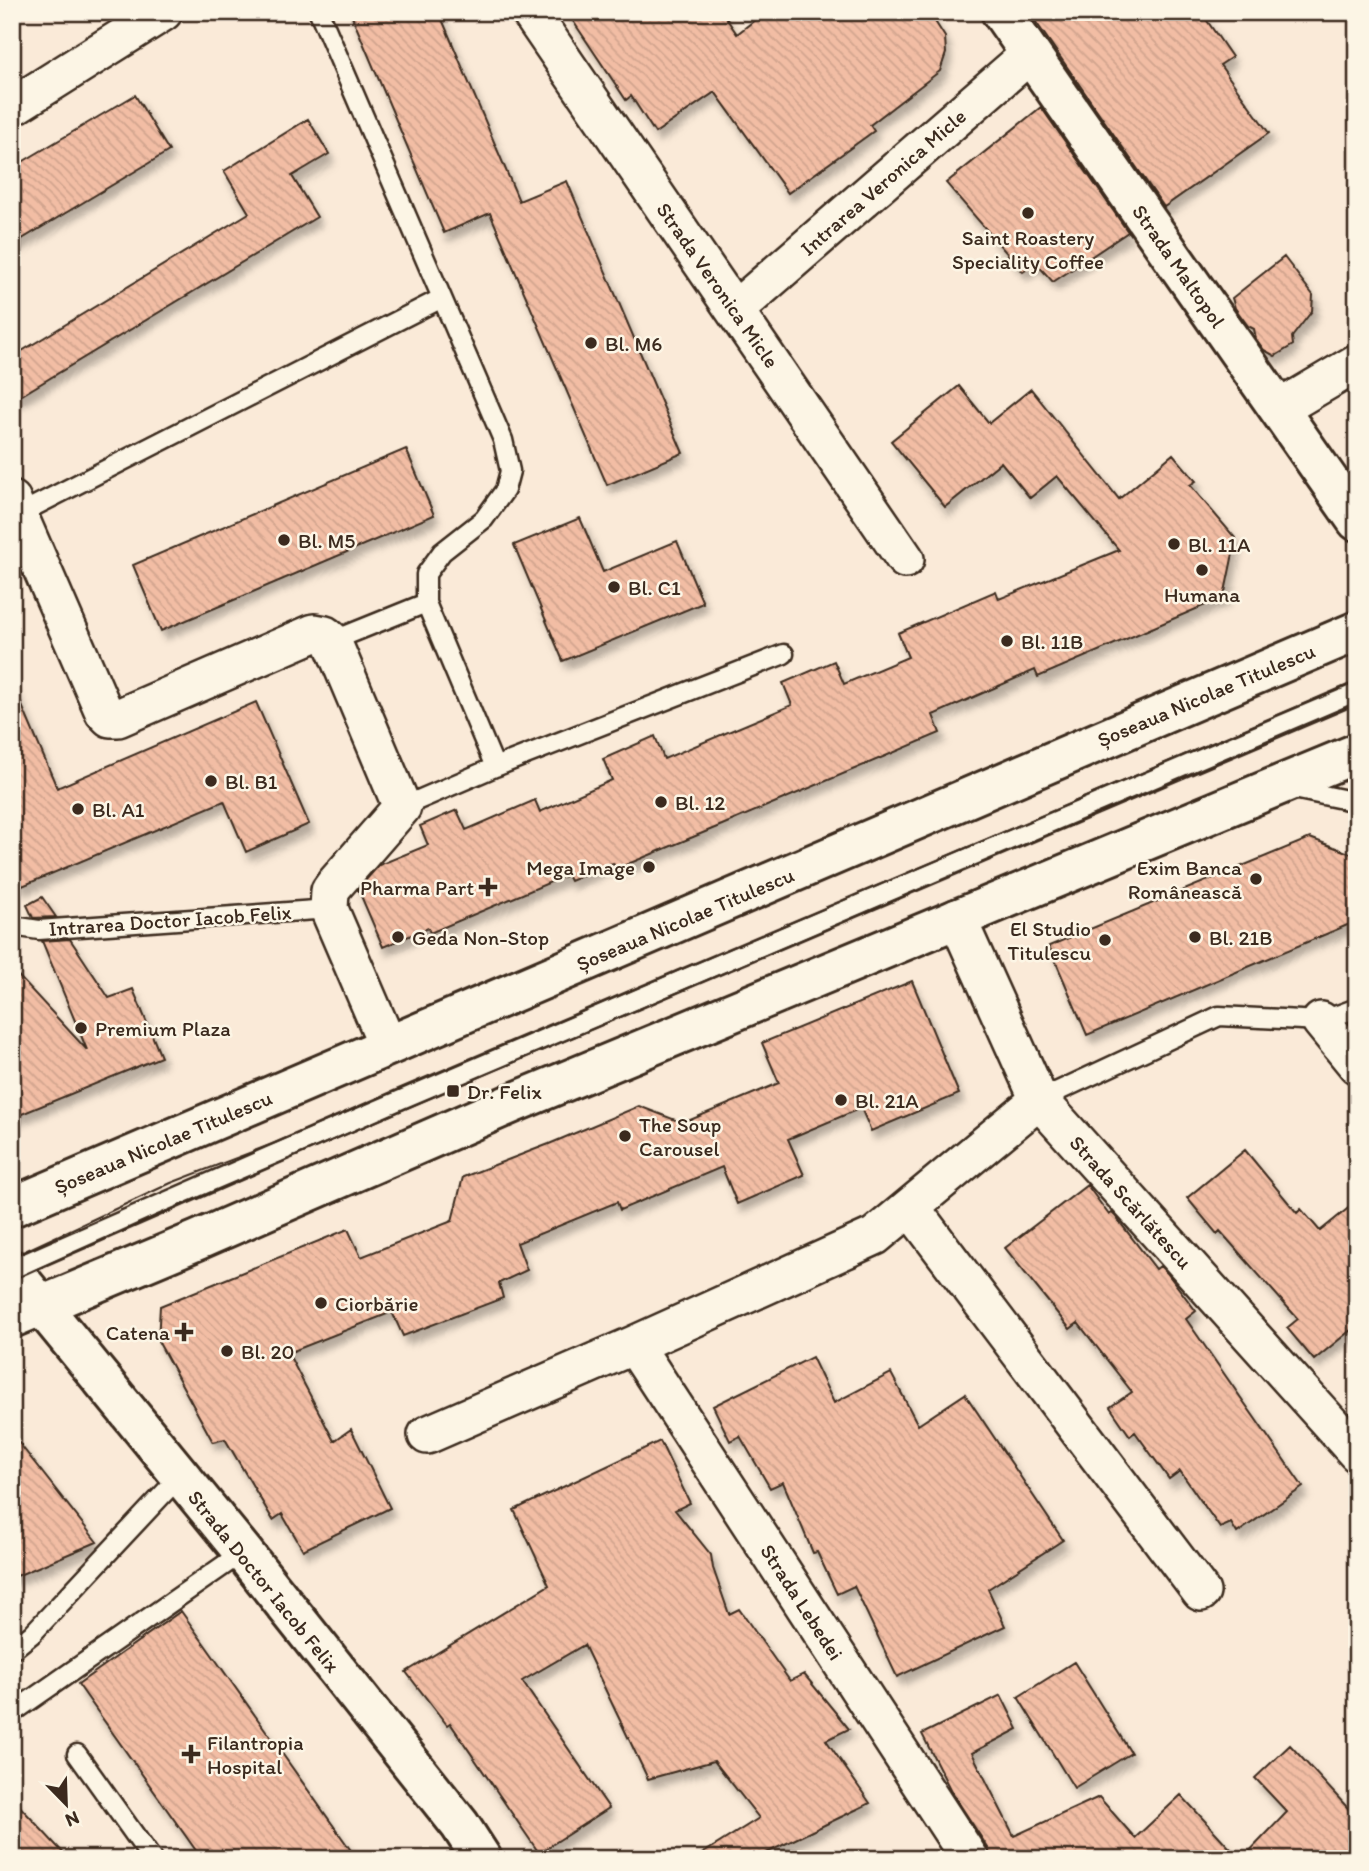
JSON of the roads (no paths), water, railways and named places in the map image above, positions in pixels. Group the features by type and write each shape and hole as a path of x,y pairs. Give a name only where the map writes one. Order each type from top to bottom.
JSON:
{"main road":[{"name":"Strada Maltopol","path":"1001,12 1357,521"},
{"name":"Șoseaua Nicolae Titulescu","path":"12,1206 1357,631"},
{"path":"27,1312 526,1097 1357,753"},
{"name":"Strada Doctor Iacob Felix","path":"12,1269 27,1312 180,1476 460,1825 482,1859"}],"street":[{"path":"12,107 163,12"},
{"name":"Strada Veronica Micle","path":"530,12 905,559"},
{"name":"Intrarea Veronica Micle","path":"735,310 1030,54"},
{"path":"1279,409 1357,363"},
{"path":"15,507 104,712 110,718 118,718 314,632 325,635 332,641 402,807 335,884 331,891 329,909 388,1046"},
{"name":"Strada Scărlătescu","path":"957,918 1039,1100 1357,1453"},
{"path":"1321,1021 1357,1065"},
{"path":"427,1435 875,1236 1039,1100"},
{"path":"910,1207 1201,1592"},
{"name":"Strada Lebedei","path":"634,1345 970,1859"}],"lane":[{"path":"319,12 503,440 510,471 505,491 484,519 442,552 426,574 426,603 495,767"},
{"path":"15,507 442,298"},
{"path":"332,641 426,603"},
{"path":"402,807 495,767 785,654"},
{"path":"12,1269 386,1105 1357,693"},
{"path":"1279,786 1357,802"},
{"name":"Intrarea Doctor Iacob Felix","path":"12,922 19,927 39,930 329,909"},
{"path":"1039,1100 1219,1016 1321,1021 1357,1008"},
{"path":"12,1650 32,1634 180,1476"},
{"path":"12,1713 243,1552"},
{"path":"77,1754 152,1859"}],"tram line":[{"path":"12,1257 171,1183 275,1143 1357,681"},
{"path":"12,1280 155,1216 1357,702"}],"place":[{"name":"Saint Roastery Speciality Coffee","path":"1028,213"},
{"name":"Bl. M6","path":"591,343"},
{"name":"Bl. M5","path":"284,540"},
{"name":"Bl. 11A","path":"1174,544"},
{"name":"Humana","path":"1202,570"},
{"name":"Bl. C1","path":"614,587"},
{"name":"Bl. 11B","path":"1007,641"},
{"name":"Bl. B1","path":"211,781"},
{"name":"Bl. 12","path":"661,802"},
{"name":"Bl. A1","path":"78,809"},
{"name":"Mega Image","path":"649,867"},
{"name":"Exim Banca Românească","path":"1256,879"},
{"name":"Pharma Part","path":"488,887"},
{"name":"Geda Non-Stop","path":"398,937"},
{"name":"Bl. 21B","path":"1195,937"},
{"name":"El Studio Titulescu","path":"1105,940"},
{"name":"Premium Plaza","path":"81,1028"},
{"name":"Dr. Felix","path":"453,1091"},
{"name":"Bl. 21A","path":"841,1100"},
{"name":"The Soup Carousel","path":"625,1136"},
{"name":"Ciorbărie","path":"321,1303"},
{"name":"Catena","path":"184,1332"},
{"name":"Bl. 20","path":"227,1351"},
{"name":"Filantropia Hospital","path":"191,1754"}]}
